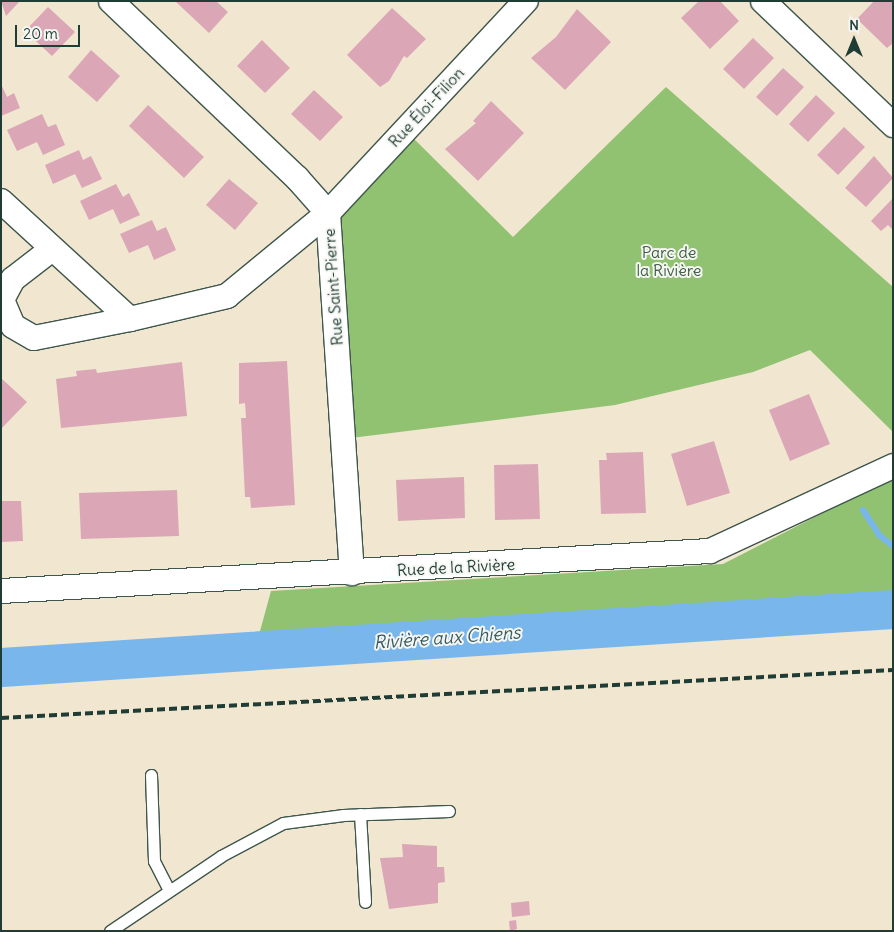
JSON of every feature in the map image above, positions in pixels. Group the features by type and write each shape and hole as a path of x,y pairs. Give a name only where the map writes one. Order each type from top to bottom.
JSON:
{"street":[{"name":"Rue Saint-Pierre","path":"111,1 297,178 328,214 352,573"},
{"name":"Rue Éloi-Filion","path":"52,249 13,279 2,300 13,326 34,338 130,319 227,296 328,214 526,1"},
{"path":"763,1 893,125"},
{"path":"1,201 130,319"},
{"name":"Rue de la Rivière","path":"1,591 352,573 710,551 893,466"}],"lane":[{"path":"151,776 154,861 168,890"},
{"path":"110,931 168,890 284,823 360,814 449,811"},
{"path":"360,814 365,902"}],"green space":[{"name":"Parc de la Rivière","path":"666,87 893,287 893,432 810,350 753,372 615,405 343,439 328,213 404,129 513,237"},
{"path":"893,477 893,602 254,653 271,591 723,564"}],"building":[{"path":"1,1 20,1 6,16"},
{"path":"175,1 216,1 228,12 209,33"},
{"path":"699,1 720,1 739,21 710,49 681,18"},
{"path":"874,1 893,1 893,43 887,48 857,19"},
{"path":"48,7 75,32 52,56 25,31"},
{"path":"392,8 426,39 407,58 404,56 389,81 380,87 347,55"},
{"path":"577,9 611,42 565,90 531,58 556,37"},
{"path":"753,38 774,58 744,89 723,69"},
{"path":"262,40 290,68 265,93 237,66"},
{"path":"91,50 120,76 97,102 68,77"},
{"path":"783,68 804,87 777,116 756,97"},
{"path":"1,84 7,97 14,93 20,108 1,116"},
{"path":"314,90 343,117 320,141 291,114"},
{"path":"816,95 835,113 808,142 789,124"},
{"path":"491,101 524,133 478,181 445,149 476,123 473,121"},
{"path":"148,105 204,157 184,178 129,126"},
{"path":"42,114 48,127 56,124 65,145 43,155 37,142 17,151 7,130"},
{"path":"844,127 865,147 838,175 817,155"},
{"path":"79,150 83,160 91,156 102,179 82,188 75,174 53,184 45,165"},
{"path":"874,156 893,178 866,207 845,188"},
{"path":"229,179 258,203 235,230 206,205"},
{"path":"116,184 123,197 129,193 140,215 120,224 113,209 89,220 80,201"},
{"path":"893,198 893,230 888,225 881,231 871,221"},
{"path":"152,220 157,231 166,227 176,250 154,260 148,245 129,253 120,234"},
{"path":"287,361 295,505 251,508 250,497 245,497 241,418 246,418 245,403 239,404 239,363"},
{"path":"182,362 187,416 61,428 56,379 77,376 76,371 96,369 97,373"},
{"path":"1,378 27,402 1,429"},
{"path":"809,394 830,444 790,461 769,410"},
{"path":"714,441 730,493 687,506 671,454"},
{"path":"643,452 646,513 601,514 599,460 607,460 606,453"},
{"path":"538,464 540,519 495,520 494,465"},
{"path":"464,477 465,518 398,521 396,480"},
{"path":"177,490 179,536 81,539 79,493"},
{"path":"1,501 21,501 23,541 1,542"},
{"path":"402,844 437,846 437,867 444,867 445,882 438,883 438,903 389,909 380,858 403,857"},
{"path":"529,901 530,915 512,917 511,903"},
{"path":"516,920 517,929 510,931 509,921"}],"waterway":[{"path":"863,510 879,535 893,546"},
{"name":"Rivière aux Chiens","path":"1,667 893,609"}],"railway":[{"path":"1,718 893,670"}]}
